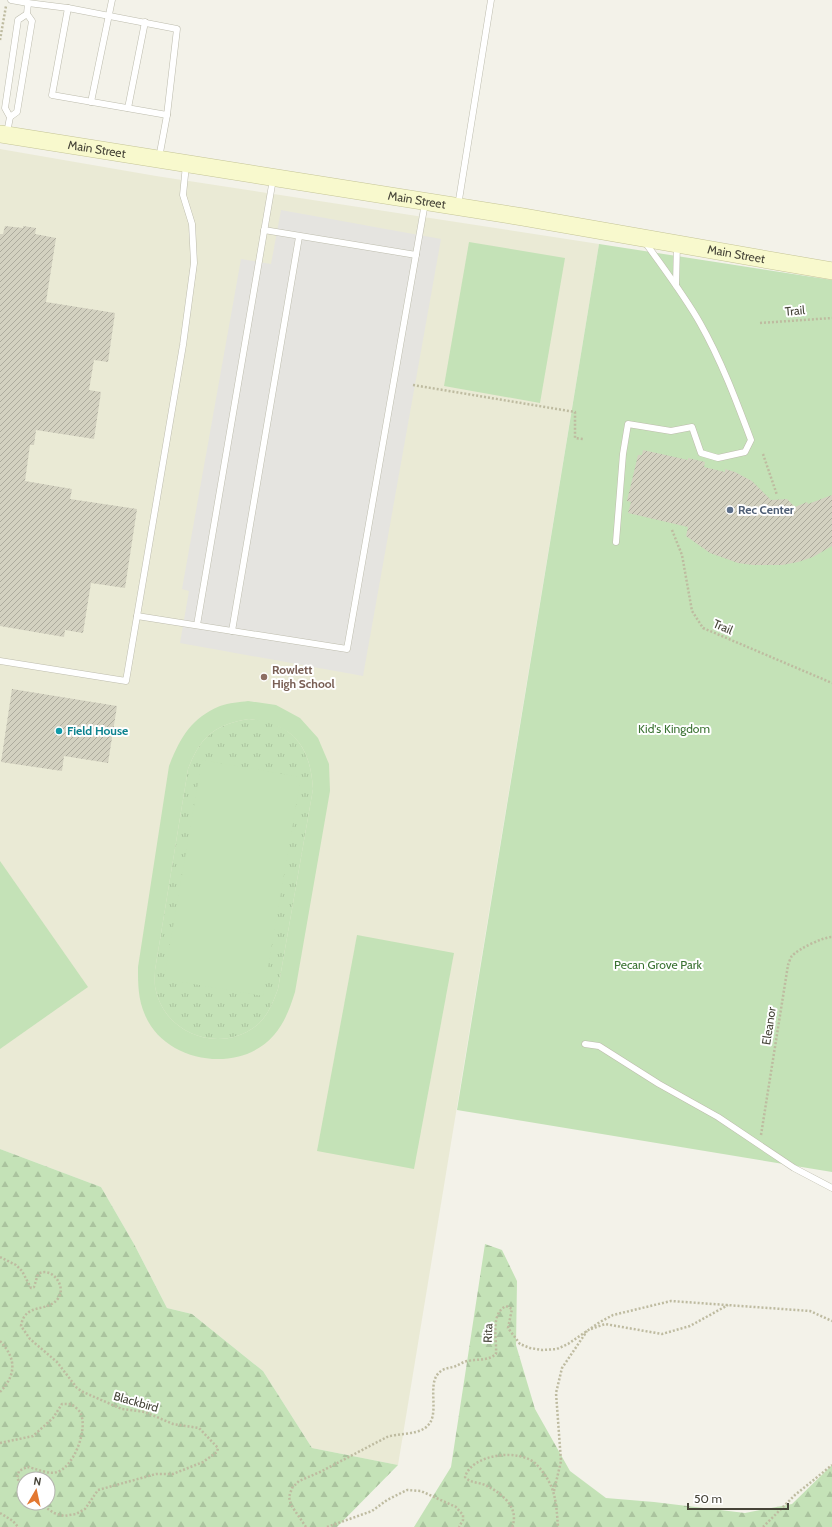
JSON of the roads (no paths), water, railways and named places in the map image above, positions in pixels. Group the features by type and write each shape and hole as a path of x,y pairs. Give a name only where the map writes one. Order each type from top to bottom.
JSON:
{"street":[{"name":"Main Street","path":"3,135 458,207 832,271"}],"lane":[{"path":"11,0 109,15 177,29 167,115 159,159"},
{"path":"91,102 112,0"},
{"path":"458,207 491,0"},
{"path":"3,135 10,117 17,112 32,21 27,14 28,3"},
{"path":"68,8 52,95 167,115"},
{"path":"10,117 4,108 18,20 27,14"},
{"path":"128,108 145,22"},
{"path":"10,77 23,79"},
{"path":"0,661 126,681 183,345 194,263 192,224 183,195 187,164"},
{"path":"197,625 273,178"},
{"path":"137,616 347,649 425,202"},
{"path":"264,230 298,237 416,255"},
{"path":"232,631 298,237"},
{"path":"616,542 623,454 628,424 671,431 692,427 701,453 718,458 745,452 751,440 726,374 699,321 676,284 665,272 643,239"},
{"path":"676,284 677,244"},
{"path":"585,1044 598,1046 659,1084 718,1117 794,1168 832,1188"}],"place":[{"name":"Rec Center","path":"730,510"},
{"name":"Rowlett High School","path":"264,677"},
{"name":"Field House","path":"59,731"}],"park label":[{"name":"Kid's Kingdom","path":"674,729"},
{"name":"Pecan Grove Park","path":"658,965"}]}
